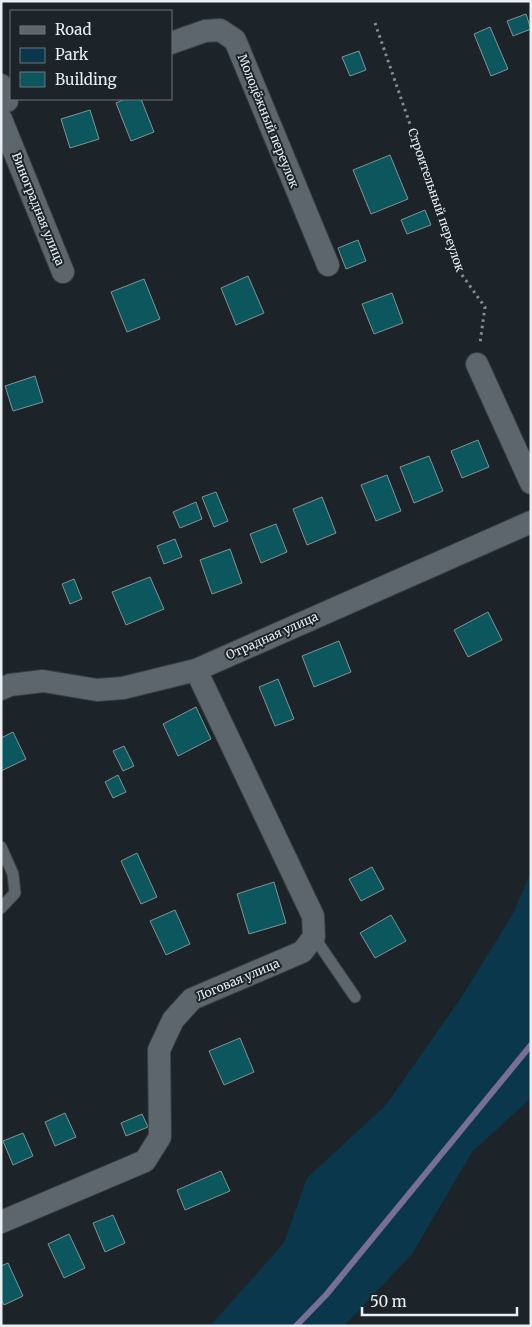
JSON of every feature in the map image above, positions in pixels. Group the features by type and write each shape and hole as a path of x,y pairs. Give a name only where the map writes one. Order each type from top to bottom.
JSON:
{"street":[{"name":"Молодёжный переулок","path":"172,43 205,31 220,30 235,40 328,265"},
{"name":"Виноградная улица","path":"4,101 63,272"},
{"path":"477,364 531,483"},
{"name":"Отрадная улица","path":"1,688 43,681 97,690 123,688 196,670 531,522"},
{"path":"196,670 313,916 314,937"},
{"name":"Логовая улица","path":"1,1222 145,1161 160,1137 159,1050 172,1020 192,999 302,952 314,937"}],"lane":[{"path":"1,848 13,874 15,893 1,908"},
{"path":"314,937 355,997"}],"path":[{"name":"Строительный переулок","path":"375,24 462,275 485,307 477,364"}],"green space":[{"path":"531,872 531,1098 472,1152 412,1254 344,1326 210,1326 284,1243 307,1178 386,1105 461,998 513,914"}],"building":[{"path":"526,14 531,29 513,36 507,21"},
{"path":"490,27 508,69 491,76 474,34"},
{"path":"359,51 366,70 350,76 342,57"},
{"path":"123,100 141,100 154,132 131,141 116,103"},
{"path":"90,110 99,139 70,148 61,119"},
{"path":"390,155 408,199 371,214 353,170"},
{"path":"425,210 431,225 407,234 401,220"},
{"path":"358,240 366,261 346,269 338,248"},
{"path":"248,276 264,313 236,325 221,288"},
{"path":"144,279 160,319 127,332 111,292"},
{"path":"392,293 403,323 374,334 362,304"},
{"path":"35,376 43,402 13,411 5,386"},
{"path":"478,440 489,467 462,478 451,451"},
{"path":"429,456 443,491 414,503 400,467"},
{"path":"387,475 401,511 376,521 361,485"},
{"path":"216,492 228,521 214,527 202,497"},
{"path":"322,497 336,533 307,545 293,509"},
{"path":"196,502 202,519 180,528 173,512"},
{"path":"276,524 287,552 261,563 250,534"},
{"path":"175,539 182,557 164,564 157,546"},
{"path":"230,549 242,583 212,594 200,560"},
{"path":"150,577 164,609 126,625 112,592"},
{"path":"74,579 82,599 70,604 62,584"},
{"path":"488,612 502,640 468,657 454,630"},
{"path":"339,641 351,672 314,687 302,656"},
{"path":"278,679 294,719 275,726 259,687"},
{"path":"196,707 211,739 178,756 163,724"},
{"path":"13,732 26,759 1,771 1,738"},
{"path":"124,746 134,766 123,771 113,751"},
{"path":"118,775 126,792 113,798 105,782"},
{"path":"137,853 157,897 141,904 121,861"},
{"path":"372,867 384,889 361,901 349,879"},
{"path":"274,882 286,923 249,934 237,894"},
{"path":"175,910 190,944 166,955 150,921"},
{"path":"391,915 406,941 375,958 360,933"},
{"path":"240,1038 254,1072 224,1085 209,1051"},
{"path":"65,1113 76,1137 55,1146 45,1122"},
{"path":"142,1114 148,1127 126,1136 121,1123"},
{"path":"23,1133 33,1156 13,1165 3,1141"},
{"path":"221,1171 230,1191 185,1210 177,1190"},
{"path":"113,1215 125,1243 105,1252 93,1223"},
{"path":"69,1234 85,1268 64,1278 48,1244"},
{"path":"8,1263 23,1296 4,1305 1,1299 1,1266"}],"waterway":[{"path":"296,1326 326,1295 531,1045"}]}
